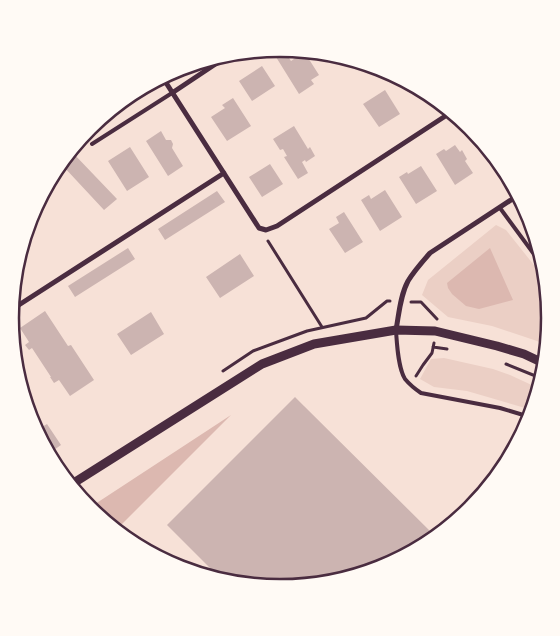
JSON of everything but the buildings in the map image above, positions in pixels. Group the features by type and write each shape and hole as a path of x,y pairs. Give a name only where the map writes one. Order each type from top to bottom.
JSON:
{"street":[{"path":"172,93 213,66"},
{"path":"166,83 259,228 266,230 277,226 445,116"},
{"path":"19,305 224,173"},
{"path":"396,330 401,301 408,282 418,266 430,253 512,199"},
{"path":"77,481 262,364 314,344 396,330 435,331 497,346 538,360"}],"lane":[{"path":"92,144 172,93"},
{"path":"500,208 533,252"},
{"path":"396,330 398,353 404,377 420,393 500,408 522,415"}],"path":[{"path":"259,228 322,327"},
{"path":"411,385 432,353 433,347 448,349"},
{"path":"505,364 534,376"}],"shaded area":[{"path":"496,225 506,230 536,268 541,301 540,343 492,326 448,317 422,295 428,280"},
{"path":"490,248 513,300 479,309 466,306 452,294 447,283"},
{"path":"444,358 493,369 532,385 525,408 467,391 434,387 420,379 431,359"},
{"path":"231,415 121,525 96,504"}]}
